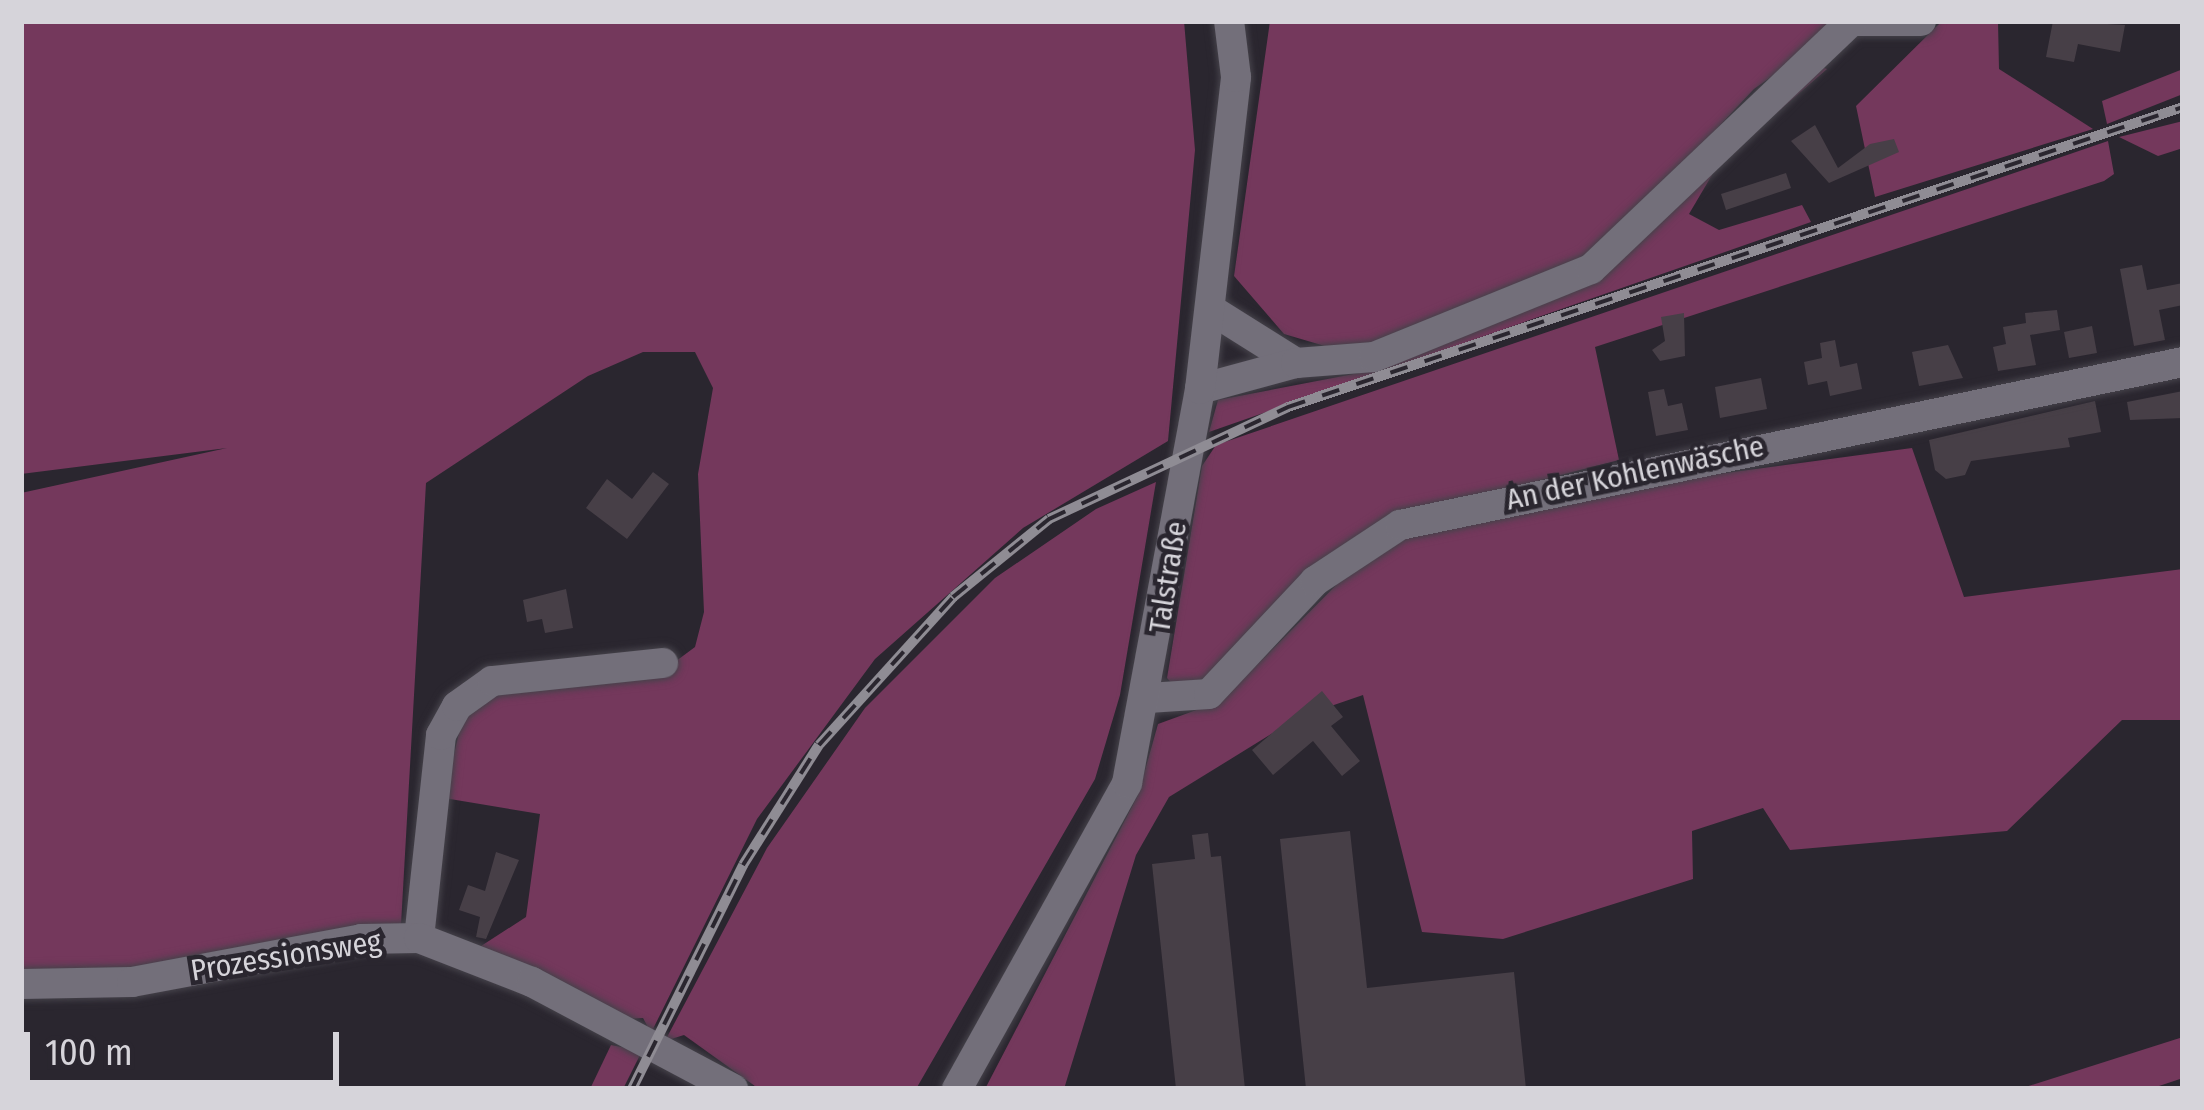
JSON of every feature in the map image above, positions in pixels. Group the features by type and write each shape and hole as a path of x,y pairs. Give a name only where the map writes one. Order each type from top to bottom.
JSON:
{"street":[{"name":"Talstraße","path":"957,1089 1105,830 1148,698 1210,309 1236,77 1228,21"},
{"path":"1200,389 1296,363 1374,357 1591,268 1850,21 1921,21"},
{"path":"1210,309 1296,363"},
{"name":"An der Kohlenwäsche","path":"1148,698 1210,694 1316,581 1400,525 2183,362"},
{"path":"419,938 441,735 458,706 492,681 663,663"},
{"name":"Prozessionsweg","path":"21,984 132,982 361,939 419,938 532,982 733,1089"}],"shaded area":[{"path":"21,21 1184,21 1195,150 1168,441 1023,528 875,659 757,819 651,1033 643,1018 627,1019 478,948 526,917 540,814 444,798 463,715 504,686 664,670 695,647 704,612 698,474 713,388 695,352 643,352 588,376 426,483 401,925 129,970 21,972 21,493 227,448 21,474"},
{"path":"1270,21 1850,21 1754,89 1630,221 1575,262 1378,341 1335,349 1284,334 1234,276"},
{"path":"1998,21 1999,69 2093,129 1875,197 1856,106 1941,22"},
{"path":"1819,66 1827,69 1719,163 1689,214 1719,230 1802,205 1811,222 1209,432 1218,400 1364,372 1584,286"},
{"path":"2183,69 2183,94 2107,124 2102,101"},
{"path":"2183,121 2183,148 2158,156 2119,137"},
{"path":"2108,141 2114,174 2104,181 1595,347 1619,460 1386,520 1214,680 1176,688 1167,678 1202,466 1216,445"},
{"path":"1912,448 1964,597 2183,569 2183,720 2122,720 2007,831 1790,850 1763,808 1692,831 1693,879 1503,939 1422,932 1363,695 1299,717 1169,797 1136,855 1064,1089 985,1089 1138,795 1158,724 1221,701 1361,560 1402,537 1620,487"},
{"path":"1156,482 1120,695 1095,779 916,1089 759,1089 684,1035 665,1041 767,848 865,708 995,578 1096,509"},
{"path":"2183,1037 2183,1078 2150,1089 2019,1089"},
{"path":"611,1045 642,1051 623,1089 590,1089"}],"building":[{"path":"2053,21 2125,25 2120,52 2078,44 2074,62 2046,57"},
{"path":"1815,125 1838,168 1870,144 1894,139 1899,152 1829,183 1791,141"},
{"path":"1786,173 1791,188 1726,210 1721,194"},
{"path":"2142,265 2147,290 2183,283 2183,305 2159,310 2165,340 2134,346 2120,269"},
{"path":"2057,310 2060,330 2030,335 2036,365 1998,371 1993,347 2006,344 2003,327 2026,323 2025,313"},
{"path":"1684,313 1685,356 1660,361 1652,350 1665,341 1661,317"},
{"path":"2092,326 2097,353 2069,358 2064,332"},
{"path":"1835,340 1840,367 1857,363 1862,389 1830,396 1827,381 1808,385 1804,362 1822,358 1820,343"},
{"path":"1948,345 1963,378 1919,386 1912,352"},
{"path":"1761,378 1767,409 1720,418 1715,387"},
{"path":"1664,389 1668,406 1682,403 1688,430 1656,436 1648,392"},
{"path":"2183,391 2183,418 2130,420 2127,402"},
{"path":"2095,401 2101,432 2068,438 2070,447 1971,461 1965,475 1946,479 1935,470 1929,440"},
{"path":"653,472 669,484 627,539 586,508 607,479 632,499"},
{"path":"566,589 573,628 545,633 542,619 527,622 523,600"},
{"path":"1322,691 1343,717 1331,726 1360,761 1342,776 1313,741 1273,775 1252,750"},
{"path":"1350,831 1367,988 1514,972 1526,1089 1306,1089 1280,839"},
{"path":"1208,833 1211,857 1221,856 1245,1089 1176,1089 1152,864 1195,859 1192,835"},
{"path":"496,852 519,860 486,939 476,937 480,917 459,910 468,885 485,891"}],"railway":[{"path":"632,1089 743,865 819,745 953,597 1049,519 1288,407 2183,107"}]}
